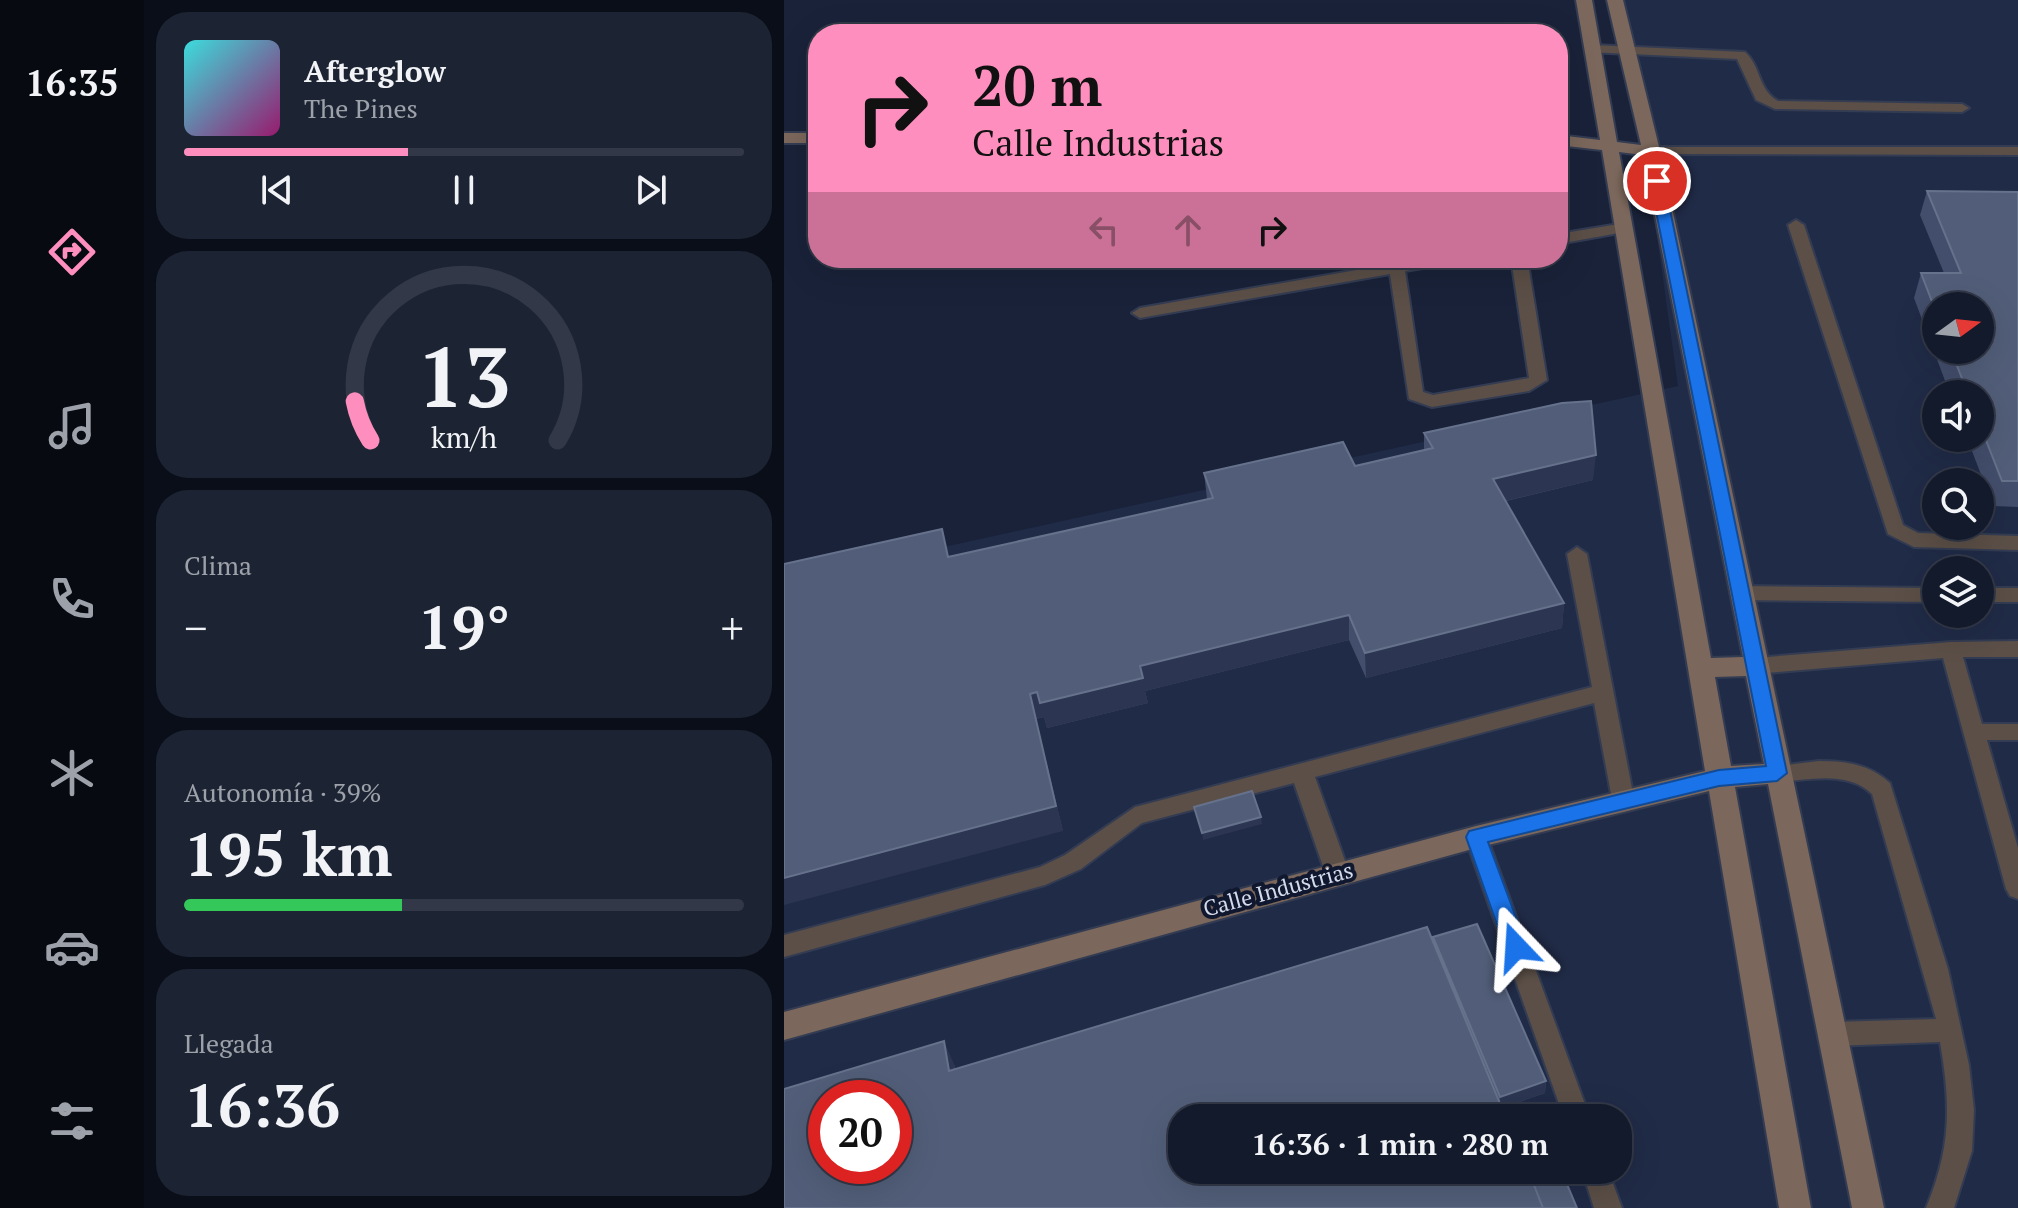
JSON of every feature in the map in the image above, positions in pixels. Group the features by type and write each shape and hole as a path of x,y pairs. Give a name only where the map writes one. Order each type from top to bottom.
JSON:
{"main road":[{"path":"1584,0 1795,1208"},
{"path":"1615,0 1651,151 1868,1208"},
{"path":"784,138 808,138"},
{"path":"1568,141 1651,151"},
{"path":"1700,668 1755,666"},
{"name":"Calle Industrias","path":"784,1026 1337,872 1623,799 1719,778 1777,773"}],"lane":[{"path":"1593,49 1740,55 1746,60 1761,97 1775,105 1962,108"},
{"path":"1651,151 2018,151"},
{"path":"1796,225 1895,529 1914,540 2017,546"},
{"path":"1568,237 1625,228"},
{"path":"1140,313 1397,268 1415,395 1432,401 1529,386 1538,380 1521,268"},
{"path":"1577,554 1623,799"},
{"path":"1740,593 1922,595"},
{"path":"1994,595 2018,595"},
{"path":"1755,666 1951,650 2018,649"},
{"path":"1951,650 2018,889"},
{"path":"784,946 1045,875 1073,862 1135,816 1604,692"},
{"path":"1976,732 2018,732"},
{"path":"1301,770 1337,872"},
{"path":"1777,773 1856,771 1872,777 1882,789 1951,1030 1961,1131 1956,1166 1940,1208"},
{"path":"1476,837 1572,1104"},
{"path":"1832,1034 1951,1030"},
{"path":"1600,1184 1608,1208"}],"shaded area":[{"path":"1624,0 2018,0 2018,1208 784,1208 784,582 1678,386"}],"building":[{"path":"1927,191 2018,192 2018,481 2002,481 1991,452 1994,452 1994,380 1963,380 1956,364 1994,364 1994,292 1928,292 1921,273 1961,273"},
{"path":"1591,401 1596,455 1493,479 1564,603 1365,653 1349,615 1140,666 1143,678 1040,703 1037,692 1030,694 1056,806 784,878 784,564 942,529 948,557 1213,498 1204,473 1343,442 1355,466 1433,448 1424,433 1562,403"},
{"path":"1252,791 1261,817 1202,833 1194,807"},
{"path":"1477,924 1546,1081 1500,1097 1433,937"},
{"path":"1427,927 1500,1104 1168,1104 1168,1184 1534,1184 1543,1208 784,1208 784,1089 808,1082 808,1184 912,1184 912,1080 814,1080 944,1041 949,1071"},
{"path":"1534,1184 1567,1184 1577,1208 1543,1208"}],"route":[{"path":"1516,947 1476,837 1719,778 1777,773 1657,181"}]}
